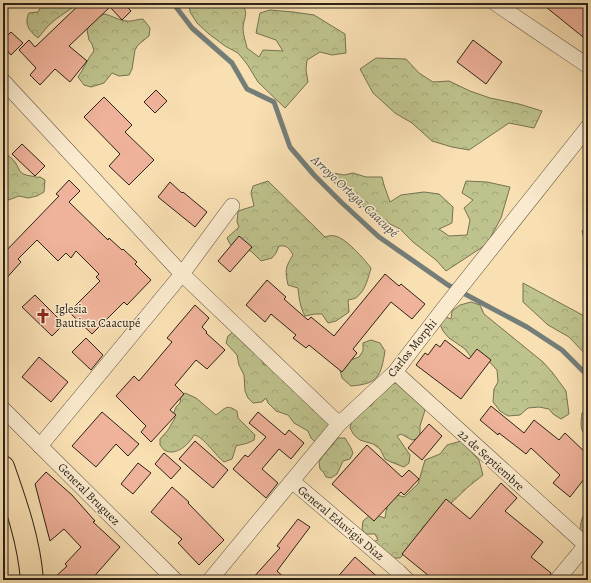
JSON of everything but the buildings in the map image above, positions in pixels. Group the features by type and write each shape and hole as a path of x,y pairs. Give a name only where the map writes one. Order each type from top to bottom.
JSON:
{"main road":[{"path":"3,468 8,504 25,539 32,580"}],"street":[{"path":"496,3 588,66"},
{"path":"3,81 182,274 339,424"},
{"name":"Carlos Morphi","path":"210,580 339,424 395,372 588,127"},
{"path":"40,446 182,274 232,206"},
{"name":"22 de Septiembre","path":"395,372 587,546"},
{"name":"General Bruguez","path":"3,409 175,580"},
{"name":"General Eduvigis Díaz","path":"292,482 408,580"},
{"path":"557,580 587,546"}],"green space":[{"path":"41,3 79,3 56,19 38,38 29,28 27,19 29,13 38,12 42,5"},
{"path":"189,3 239,3 243,6 246,15 243,25 243,34 247,48 259,57 263,50 283,51 276,40 256,33 260,13 270,10 314,15 345,34 346,53 332,55 320,52 307,60 306,70 308,82 285,108 258,82 238,53 225,46 197,23 190,12"},
{"path":"105,14 125,21 143,19 150,28 149,36 138,45 135,50 132,69 129,75 119,76 112,73 104,83 91,87 84,85 78,77 94,51 89,40 87,30 91,23 99,16"},
{"path":"376,58 406,59 419,73 433,82 449,81 490,98 519,104 542,111 534,128 509,123 469,150 432,141 412,123 395,113 373,93 360,69"},
{"path":"3,152 14,161 20,172 27,175 40,177 45,180 44,192 37,196 28,198 19,196 3,202"},
{"path":"322,171 344,175 353,173 366,177 382,177 390,202 401,195 424,192 439,194 453,207 452,223 439,229 449,236 467,235 470,220 464,208 473,200 462,193 466,181 487,182 510,187 501,218 487,244 446,271 436,260 413,242 400,229 384,221 351,198"},
{"path":"268,181 325,237 334,236 344,241 364,259 371,268 361,293 356,298 348,300 349,312 336,321 328,323 322,314 305,316 299,299 298,288 288,285 286,269 293,255 288,248 279,246 272,258 261,261 247,249 236,249 230,244 227,238 239,227 237,222 238,211 254,206 251,193 253,186"},
{"path":"588,225 588,252 582,231"},
{"path":"523,283 588,318 588,357 569,337 548,325 523,302"},
{"path":"471,302 480,305 484,314 543,362 552,372 566,391 569,414 561,419 553,414 549,409 539,407 528,408 520,415 508,416 500,411 493,402 494,389 498,382 497,370 486,358 471,357 465,349 449,338 443,331 439,322 443,316 451,319 452,311 460,305"},
{"path":"233,332 258,354 264,365 269,365 332,426 318,445 311,438 308,431 294,423 288,415 276,411 268,403 266,398 262,402 253,403 248,398 245,391 244,375 239,365 237,355 226,343 228,336"},
{"path":"371,340 380,343 385,351 380,373 373,381 351,386 342,378 340,370 347,361 359,357 363,351 363,343"},
{"path":"399,382 426,407 420,426 420,436 417,439 412,440 401,434 397,436 410,455 409,463 404,467 385,459 380,449 373,444 360,440 354,435 350,428 352,419 363,407 371,406 386,388"},
{"path":"185,393 196,398 216,415 228,407 237,411 238,418 255,435 254,440 236,446 232,459 224,462 205,442 198,436 194,435 185,446 177,451 169,452 164,450 160,445 160,439 168,430 175,418 174,412 176,407 180,403 181,396"},
{"path":"588,410 588,437 582,430 581,423 582,413"},
{"path":"338,438 345,438 353,453 350,459 343,461 337,474 331,478 326,477 320,469 319,462"},
{"path":"461,441 479,460 483,475 447,507 400,558 392,558 372,542 378,540 375,534 365,534 362,529 363,521 370,515 385,518 388,499 394,494 404,497 418,484 425,460 440,454 447,445"},
{"path":"588,508 588,537 580,530 582,519"}],"waterway":[{"name":"Arroyo Ortega, Caacupé","path":"173,3 192,28 232,63 247,89 274,102 290,147 314,175 379,237 448,285 527,327 562,350 588,376"}],"place":[{"name":"Iglesia Bautista Caacupé","path":"43,316"}]}
